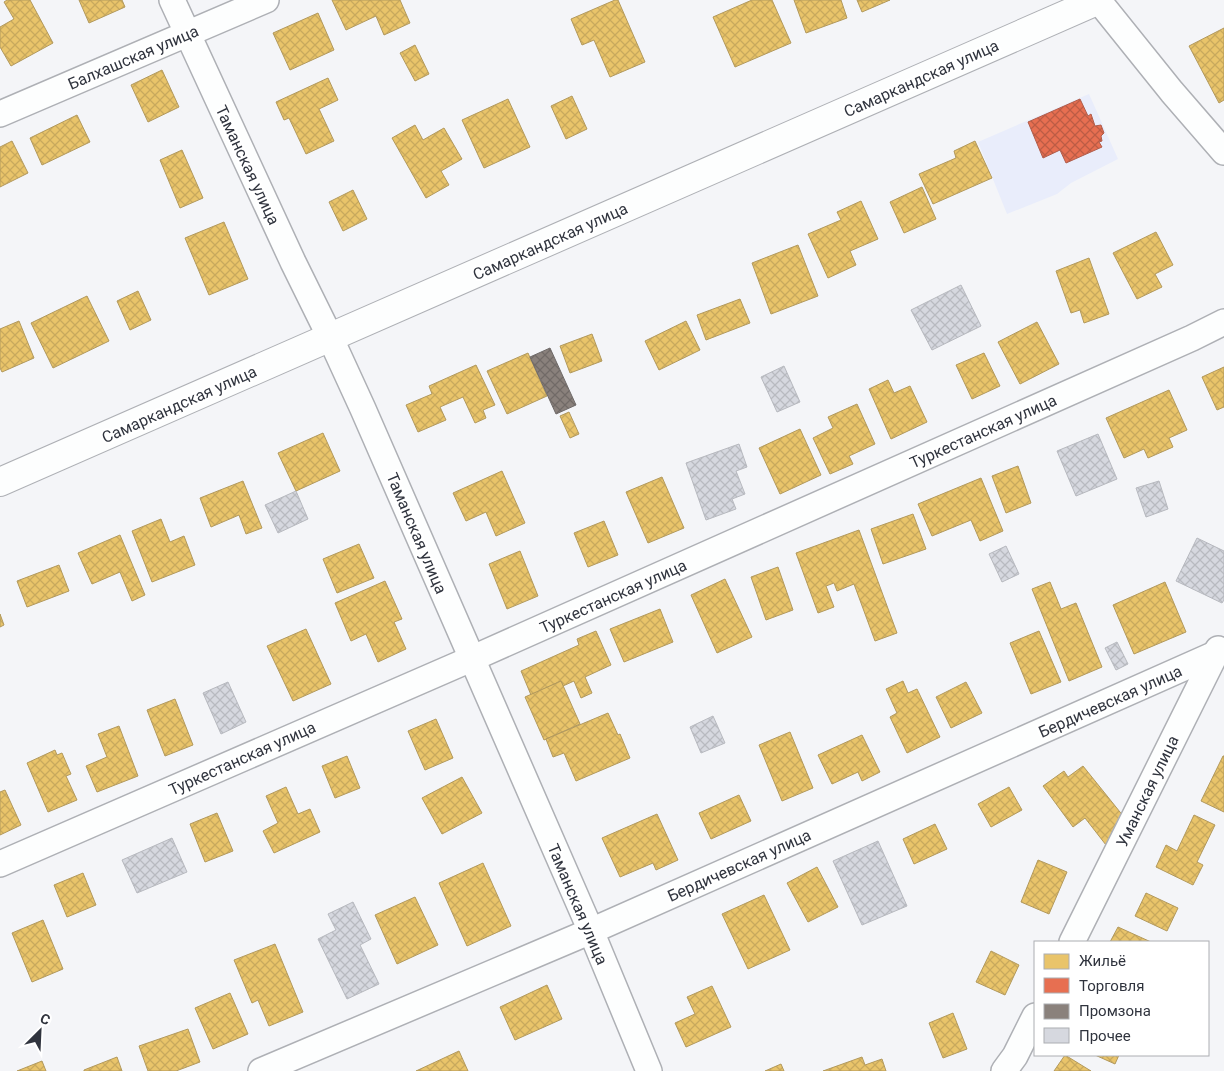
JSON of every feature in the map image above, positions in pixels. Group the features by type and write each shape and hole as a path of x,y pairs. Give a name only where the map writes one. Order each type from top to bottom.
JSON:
{"street":[{"name":"Таманская улица","path":"172,0 363,409 591,931 649,1071"},
{"name":"Балхашская улица","path":"0,114 266,0"},
{"path":"1099,0 1172,92 1224,152"},
{"name":"Самаркандская улица","path":"0,482 1099,0"},
{"name":"Туркестанская улица","path":"0,864 471,659 1192,338 1224,322"},
{"name":"Бердичевская улица","path":"261,1071 591,931 1220,648"},
{"name":"Уманская улица","path":"1073,941 1220,648"},
{"path":"1004,1071 1015,1056 1034,1018"}],"shaded area":[{"path":"1089,94 1118,159 1071,183 1057,194 1007,214 978,142"}],"building: Жильё":[{"path":"7,0 30,0 53,43 11,66 0,47 0,27 14,19 4,2"},
{"path":"79,0 122,0 125,7 89,23"},
{"path":"332,0 400,0 410,23 384,35 376,16 346,30"},
{"path":"618,0 645,62 610,77 594,40 582,45 571,19"},
{"path":"752,0 772,0 791,43 735,67 713,17"},
{"path":"794,0 841,0 847,18 806,33"},
{"path":"857,0 890,0 862,12"},
{"path":"318,13 334,50 290,70 273,33"},
{"path":"1224,28 1224,100 1219,103 1189,46"},
{"path":"415,45 429,74 415,81 400,53"},
{"path":"162,70 179,107 148,122 131,85"},
{"path":"328,78 338,100 319,109 334,141 306,154 289,118 284,120 276,102"},
{"path":"572,96 587,129 566,139 551,106"},
{"path":"508,99 530,147 484,168 462,120"},
{"path":"77,115 90,142 42,165 30,138"},
{"path":"415,125 423,140 444,128 462,159 441,171 449,185 426,198 392,138"},
{"path":"12,141 28,173 0,187 0,147"},
{"path":"975,141 992,178 933,204 919,174 956,158 954,151"},
{"path":"182,150 203,198 180,208 160,160"},
{"path":"922,187 936,219 904,233 890,202"},
{"path":"353,190 367,219 343,231 329,202"},
{"path":"861,201 878,239 850,251 856,265 828,278 808,234 841,220 837,212"},
{"path":"224,222 248,279 209,295 185,238"},
{"path":"1156,232 1173,265 1155,274 1162,287 1137,299 1113,253"},
{"path":"798,245 818,296 771,314 752,263"},
{"path":"1089,258 1109,314 1084,323 1080,310 1071,313 1056,271"},
{"path":"138,291 151,320 130,330 117,301"},
{"path":"87,296 109,341 53,368 31,323"},
{"path":"740,299 750,323 706,340 697,315"},
{"path":"19,321 34,358 2,372 0,368 0,329"},
{"path":"686,321 700,350 659,370 645,341"},
{"path":"1037,322 1059,364 1020,384 998,342"},
{"path":"592,334 602,361 570,373 560,346"},
{"path":"528,353 547,396 507,414 487,371"},
{"path":"984,353 1000,386 972,399 956,365"},
{"path":"476,365 495,405 483,410 486,418 475,423 463,397 440,407 446,420 418,432 406,405 432,394 429,386"},
{"path":"1224,367 1224,407 1217,410 1202,377"},
{"path":"888,380 894,393 910,386 927,422 891,439 869,389"},
{"path":"1169,390 1187,430 1169,438 1173,447 1148,458 1144,449 1124,458 1106,418"},
{"path":"857,404 875,444 849,456 853,464 830,474 813,438 833,428 828,417"},
{"path":"569,412 579,434 570,438 560,416"},
{"path":"800,429 821,475 780,494 759,448"},
{"path":"323,433 340,471 296,491 278,453"},
{"path":"1018,466 1031,503 1006,513 992,476"},
{"path":"502,471 525,523 496,536 486,512 466,521 453,493"},
{"path":"662,477 684,528 648,543 626,492"},
{"path":"981,478 1003,531 980,541 971,520 932,536 918,504"},
{"path":"243,481 262,528 246,534 239,515 211,527 200,498"},
{"path":"913,514 926,549 883,564 871,529"},
{"path":"161,519 170,542 184,536 195,565 152,582 132,531"},
{"path":"604,521 618,555 588,567 574,533"},
{"path":"859,530 897,633 875,641 854,584 837,591 834,583 826,586 834,607 818,613 796,553"},
{"path":"120,535 145,595 132,601 120,572 92,584 78,553"},
{"path":"359,544 374,578 337,593 323,559"},
{"path":"520,551 538,596 507,609 489,564"},
{"path":"59,565 69,591 27,607 17,581"},
{"path":"778,567 793,610 766,620 751,577"},
{"path":"725,579 752,637 717,653 691,595"},
{"path":"385,581 402,619 394,622 406,649 378,662 366,634 351,641 335,603"},
{"path":"1050,582 1061,609 1076,603 1102,667 1069,681 1032,589"},
{"path":"1165,582 1186,632 1134,654 1113,605"},
{"path":"660,609 673,642 624,662 610,629"},
{"path":"0,614 4,625 0,627"},
{"path":"306,629 331,684 293,701 267,646"},
{"path":"596,631 611,665 585,677 592,693 581,698 574,681 563,686 561,681 531,695 521,671 579,645 577,639"},
{"path":"1039,631 1061,682 1031,694 1010,643"},
{"path":"561,681 580,724 544,740 525,697"},
{"path":"903,681 908,693 917,689 940,737 907,753 890,717 897,713 886,689"},
{"path":"966,682 982,713 951,728 936,697"},
{"path":"175,699 193,745 165,756 147,710"},
{"path":"608,713 618,735 620,734 630,758 576,781 564,753 553,757 546,739"},
{"path":"436,719 453,758 425,770 408,731"},
{"path":"119,726 138,776 97,792 86,766 107,757 98,734"},
{"path":"790,732 813,788 782,801 759,745"},
{"path":"862,735 880,772 862,781 858,772 832,784 818,755"},
{"path":"55,750 57,755 62,753 71,774 66,776 77,800 48,812 27,763"},
{"path":"347,756 360,788 335,798 322,766"},
{"path":"1224,756 1224,812 1201,801"},
{"path":"1083,766 1124,817 1106,845 1085,818 1073,827 1043,786 1064,771 1068,777"},
{"path":"462,777 482,813 442,834 422,798"},
{"path":"286,787 298,814 310,809 320,832 274,853 263,831 278,823 266,796"},
{"path":"1009,787 1022,810 991,827 978,804"},
{"path":"5,790 21,825 0,835 0,792"},
{"path":"739,795 751,821 711,839 699,813"},
{"path":"217,813 233,851 205,862 190,824"},
{"path":"657,814 678,860 656,870 653,863 620,877 602,838"},
{"path":"1194,815 1215,825 1197,862 1203,865 1193,885 1156,867 1166,845 1177,851"},
{"path":"935,824 947,849 914,864 903,839"},
{"path":"1038,860 1067,872 1049,914 1021,902"},
{"path":"483,863 511,926 467,946 439,883"},
{"path":"817,867 838,907 808,922 787,883"},
{"path":"83,873 96,905 67,917 54,885"},
{"path":"1146,893 1178,908 1167,931 1135,916"},
{"path":"764,895 790,950 748,969 722,914"},
{"path":"415,897 438,945 397,964 375,915"},
{"path":"43,920 63,969 32,982 12,933"},
{"path":"1118,927 1149,941 1111,941"},
{"path":"275,944 303,1012 269,1026 258,1000 252,1003 234,960"},
{"path":"991,951 1019,965 1005,995 976,982"},
{"path":"547,985 562,1019 515,1040 500,1007"},
{"path":"712,986 731,1027 686,1047 675,1023 695,1014 687,997"},
{"path":"230,993 248,1034 213,1049 195,1008"},
{"path":"953,1013 967,1049 943,1058 929,1023"},
{"path":"188,1029 200,1062 176,1071 148,1071 139,1046"},
{"path":"459,1051 468,1071 416,1071"},
{"path":"1064,1056 1067,1056 1091,1071 1054,1071"},
{"path":"1097,1056 1119,1056 1115,1064"},
{"path":"117,1057 122,1071 84,1071 84,1070"},
{"path":"862,1057 865,1065 882,1059 886,1071 823,1071"},
{"path":"42,1061 46,1071 17,1071"},
{"path":"781,1064 784,1071 765,1071"}],"building: Торговля":[{"path":"1080,99 1088,116 1091,114 1095,126 1101,125 1104,133 1101,136 1102,141 1099,142 1102,147 1066,163 1060,150 1043,158 1028,122"}],"building: Промзона":[{"path":"550,348 576,405 556,414 530,357"}],"building: Прочее":[{"path":"961,285 981,326 932,350 911,310"},
{"path":"784,366 800,402 777,412 761,377"},
{"path":"1098,434 1117,479 1076,496 1057,451"},
{"path":"739,444 747,467 736,471 745,494 732,499 736,509 706,520 686,463"},
{"path":"1159,481 1168,509 1146,517 1136,488"},
{"path":"296,491 308,519 278,533 265,505"},
{"path":"1197,538 1224,551 1224,600 1222,603 1176,581"},
{"path":"1006,546 1019,574 1002,582 989,554"},
{"path":"1117,642 1128,664 1116,670 1105,648"},
{"path":"228,682 246,722 221,734 203,693"},
{"path":"713,716 725,743 701,753 690,727"},
{"path":"172,838 187,872 137,893 122,860"},
{"path":"878,841 907,906 862,925 833,861"},
{"path":"353,902 371,939 360,945 379,984 347,999 318,939 336,930 328,914"}]}
